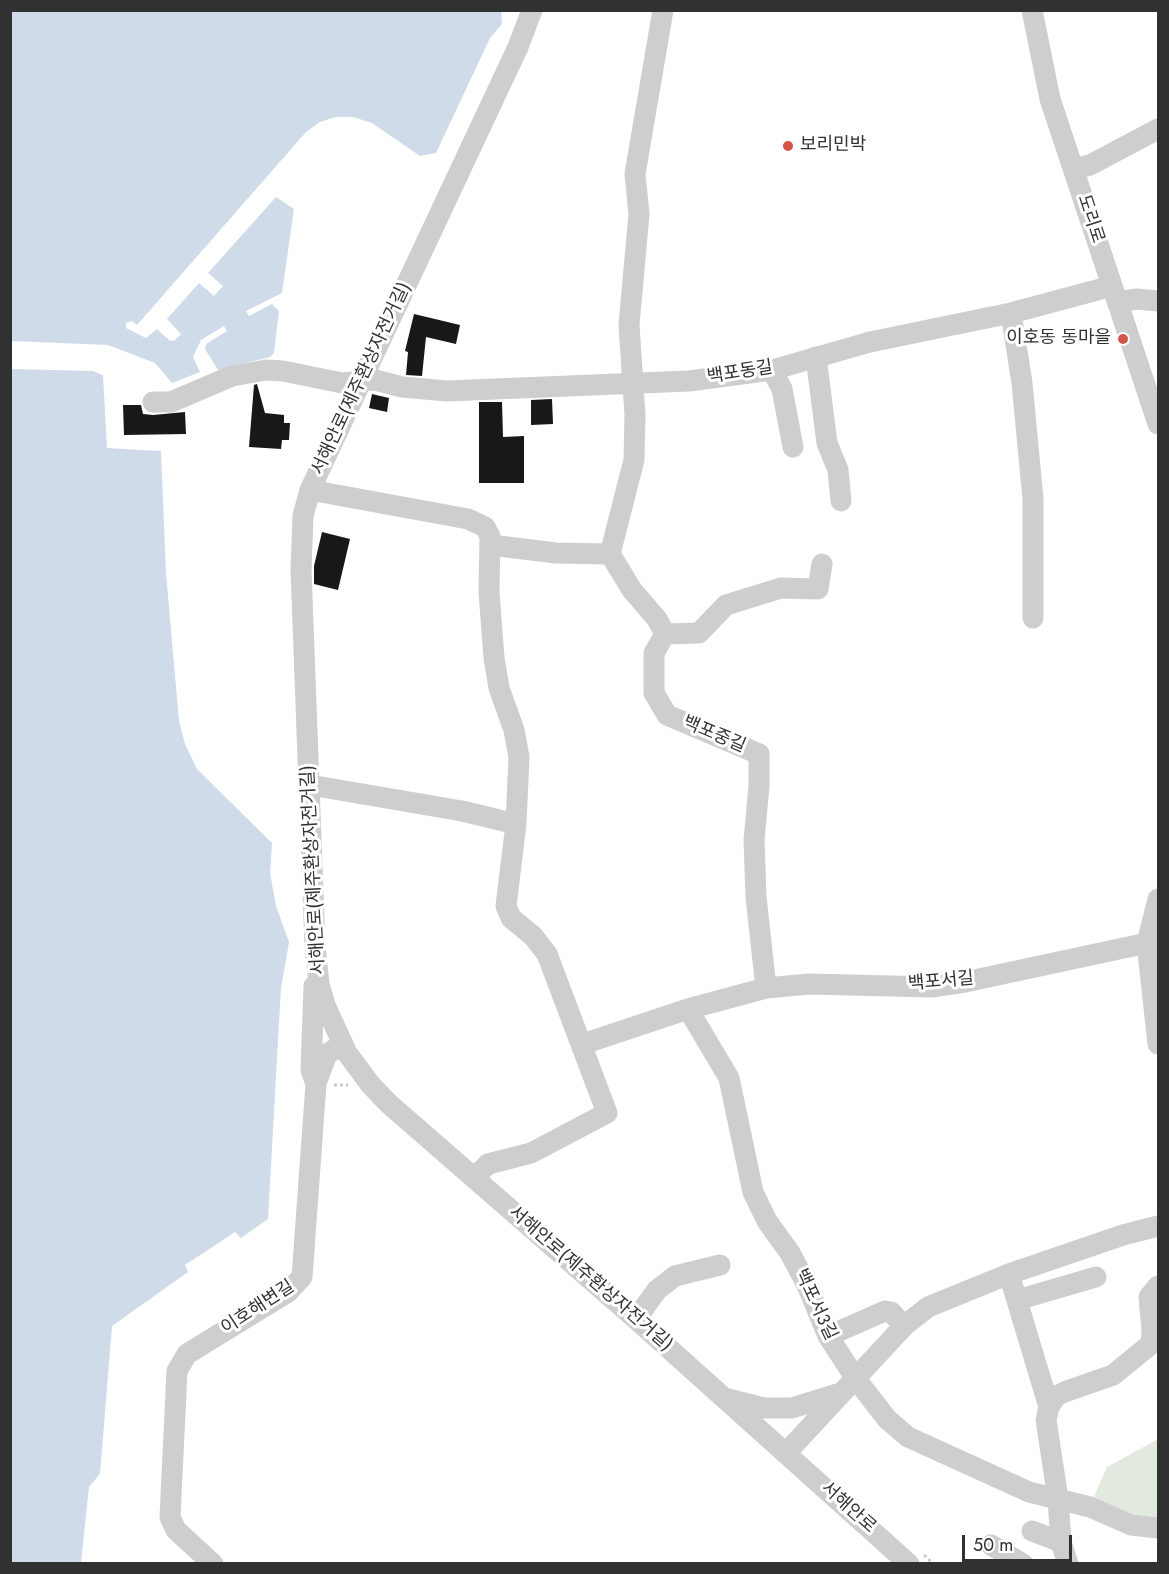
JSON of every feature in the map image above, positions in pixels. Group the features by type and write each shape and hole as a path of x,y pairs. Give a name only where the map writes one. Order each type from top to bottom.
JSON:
{"street":[{"name":"서해안로(제주환상자전거길)","path":"532,10 513,58 310,490 303,516 301,570 315,946 322,994 343,1044 369,1084 388,1103 475,1177 786,1454"},
{"path":"663,10 635,174 639,214 629,325 635,415 633,468 610,554 632,590 657,619 665,634 699,633 726,605 781,588 818,589 822,564"},
{"name":"도리로","path":"1032,10 1050,99 1158,424"},
{"path":"1074,170 1090,165 1158,129"},
{"name":"백포동길","path":"153,402 171,402 232,376 266,370 284,371 342,383 375,380 402,387 447,391 689,381 772,370 870,342 1114,294 1158,301"},
{"path":"1011,313 1022,383 1033,499 1033,618"},
{"path":"816,357 827,443 838,470 841,501"},
{"path":"772,370 782,389 793,447"},
{"path":"310,490 468,519 485,527 490,536 489,592 494,658 500,688 518,744 516,824 508,880 507,913 540,943 547,954 583,1044 607,1113 531,1153 488,1164 475,1177"},
{"path":"491,545 556,553 610,554"},
{"name":"백포중길","path":"665,634 654,653 654,693 667,715 759,754 759,786 754,840 755,874 766,988"},
{"path":"310,785 462,811 516,824"},
{"path":"1158,898 1148,943 1158,1044"},
{"name":"백포서길","path":"583,1044 687,1009 766,988 809,984 932,987 1148,943"},
{"name":"이호해변길","path":"213,1563 181,1536 170,1517 177,1371 187,1354 288,1292 302,1277 316,1084 311,1070 315,946"},
{"name":"백포서3길","path":"687,1009 729,1078 753,1192 767,1221 790,1253 803,1277 851,1385 908,1437 1029,1492 1090,1507 1131,1524 1158,1528"},
{"path":"316,1084 327,1054 343,1044"},
{"path":"786,1454 915,1316 945,1298 1009,1274 1123,1235 1158,1226"},
{"path":"636,1319 657,1290 675,1276 720,1265"},
{"path":"1009,1274 1049,1407"},
{"path":"1017,1300 1096,1277"},
{"path":"1068,1563 1061,1542 1058,1499 1046,1420 1049,1407 1056,1396 1067,1390 1113,1375 1151,1344 1149,1297 1158,1286"},
{"path":"828,1336 885,1311 891,1312 904,1326"},
{"path":"725,1399 764,1408 792,1408 821,1401 851,1385"},
{"name":"서해안로","path":"786,1454 909,1563"},
{"path":"1032,1532 1061,1542"},
{"path":"991,1545 1023,1563"}],"shaded area":[{"path":"1158,1439 1158,1523 1092,1501 1107,1467"}],"water":[{"path":"11,11 501,11 502,24 490,38 436,153 420,156 372,123 353,117 336,117 320,122 306,132 137,325 132,321 126,323 126,328 146,338 157,329 169,340 174,341 181,334 167,319 199,283 214,296 223,286 208,273 276,197 294,209 282,293 246,311 249,316 272,304 279,311 274,353 270,357 218,370 205,349 206,344 227,331 224,326 201,340 193,357 200,372 172,383 155,363 108,345 11,341"},
{"path":"11,369 93,371 103,375 107,448 161,451 166,573 179,721 185,744 197,769 272,843 270,873 276,906 289,942 281,988 268,1219 241,1238 235,1232 185,1265 188,1272 112,1326 100,1474 89,1487 81,1563 11,1563"}],"building":[{"path":"414,314 460,325 456,344 426,337 422,376 406,375 408,352 405,351"},
{"path":"257,384 265,413 284,415 284,423 290,423 289,440 282,440 281,449 249,447 254,385"},
{"path":"372,394 389,398 387,412 369,408"},
{"path":"552,399 553,424 531,425 531,400"},
{"path":"479,402 502,402 503,437 524,436 524,483 479,483"},
{"path":"123,405 141,405 143,414 185,412 186,434 124,435"},
{"path":"322,532 350,539 338,590 314,584 314,566"}],"place":[{"name":"보리민박","path":"788,146"},
{"name":"이호동 동마을","path":"1123,339"}]}
